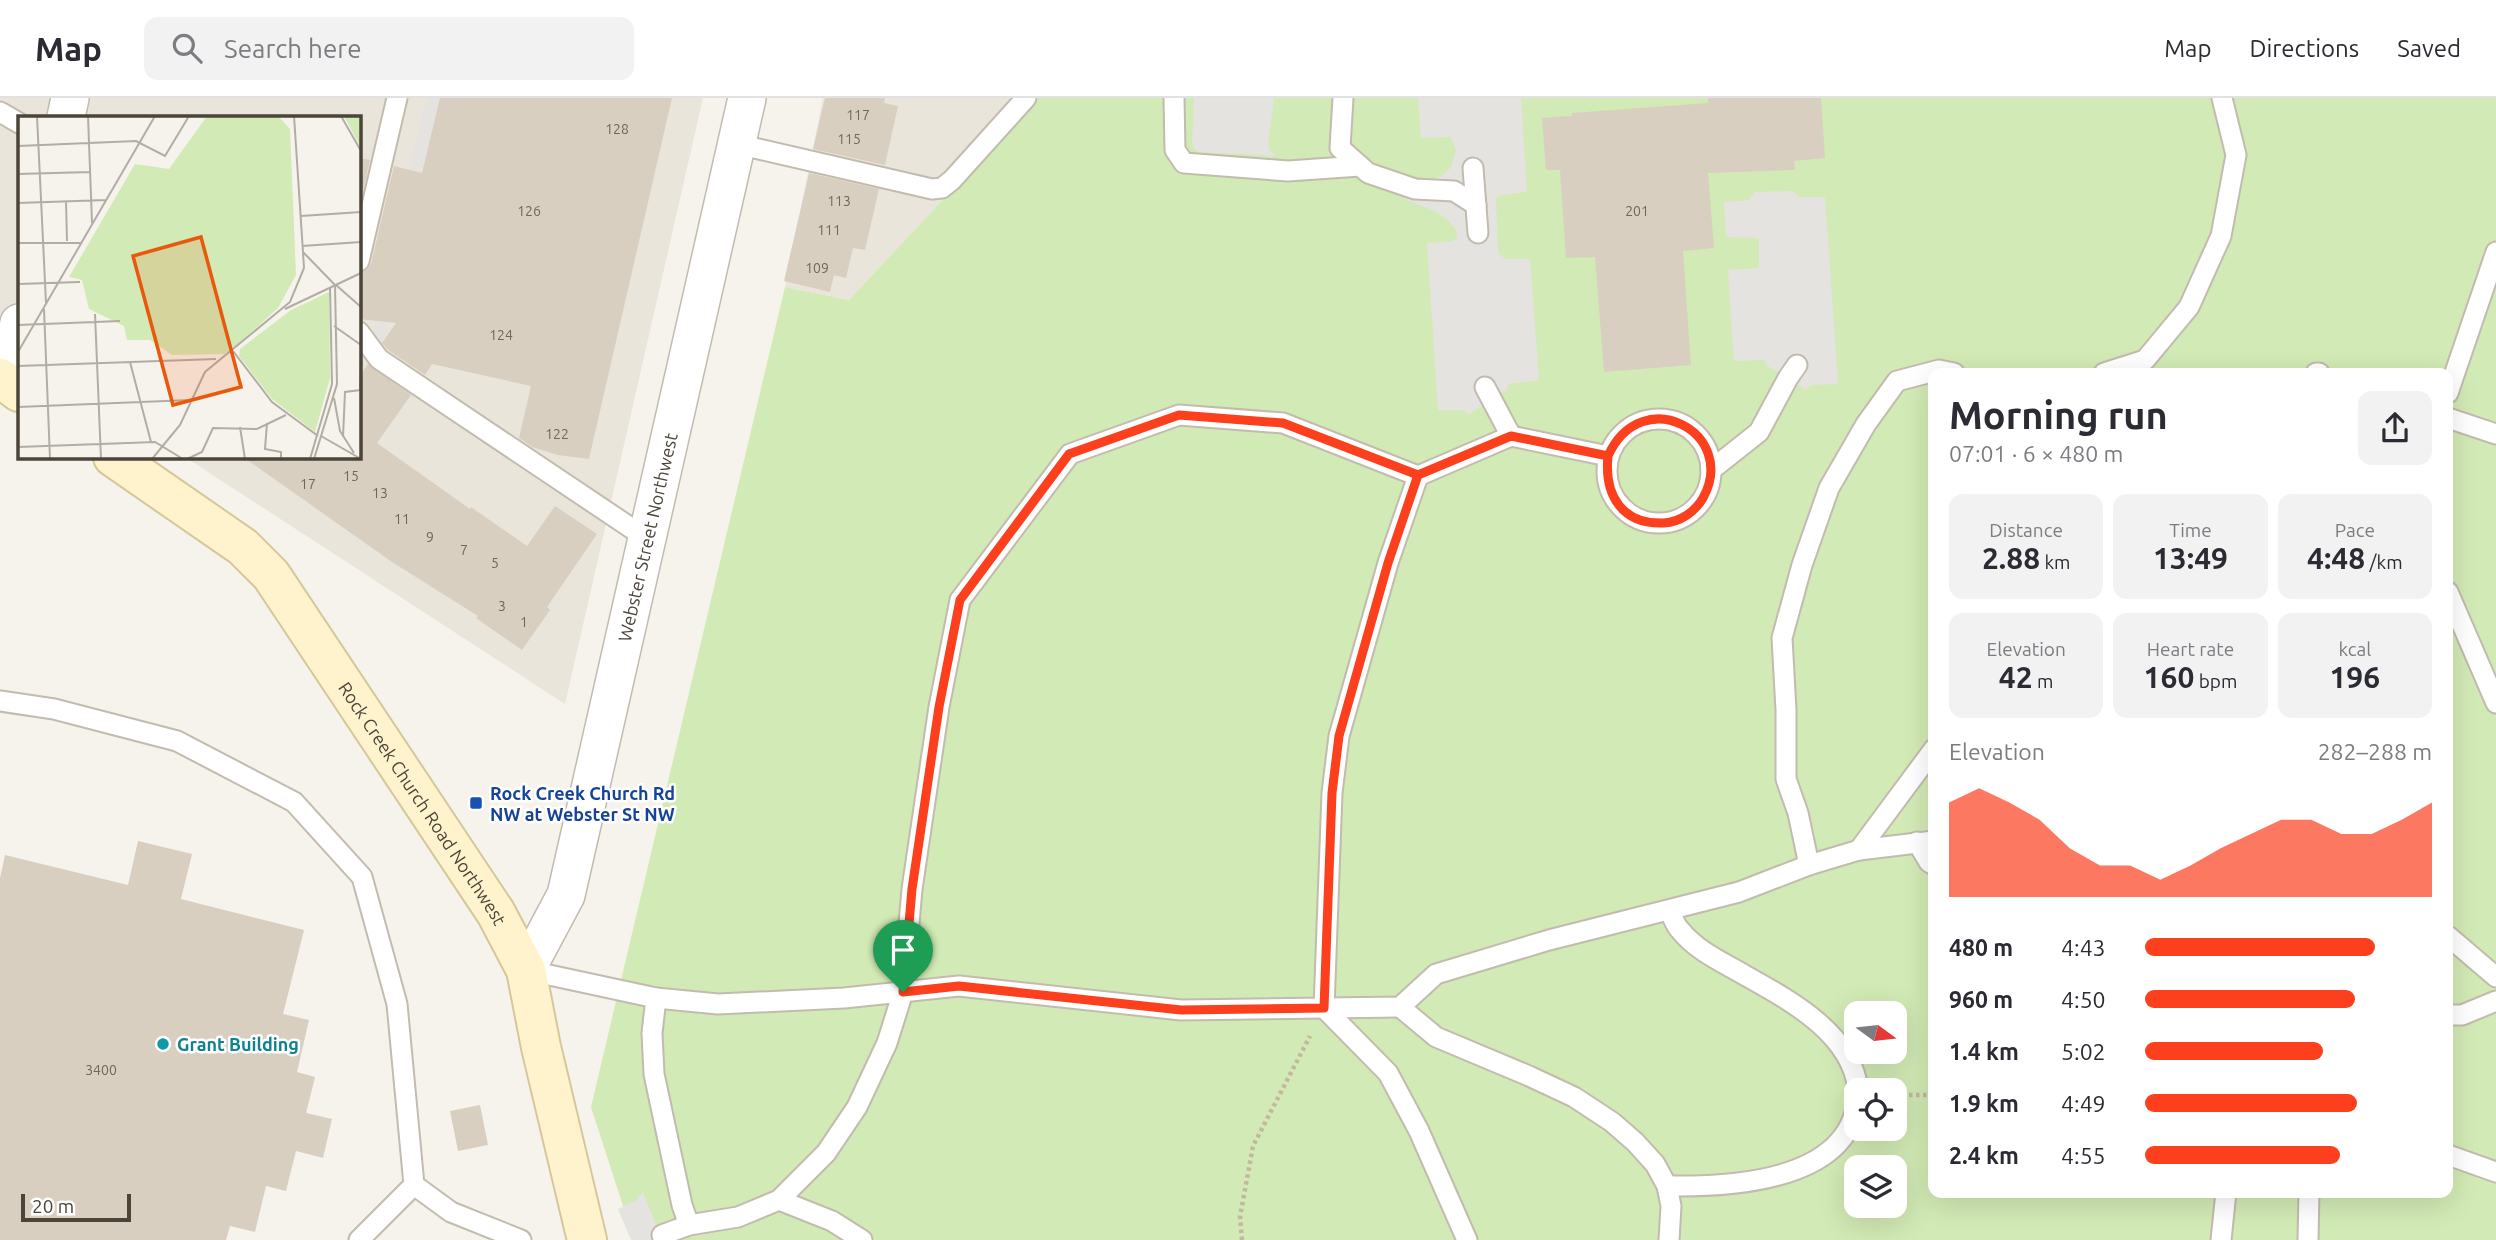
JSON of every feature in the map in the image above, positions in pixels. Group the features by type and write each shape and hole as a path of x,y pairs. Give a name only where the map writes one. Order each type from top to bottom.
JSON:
{"street":[{"path":"66,116 70,98"},
{"name":"Webster Street Northwest","path":"526,970 566,895 747,98"},
{"path":"8,384 18,329"},
{"name":"Rock Creek Church Road Northwest","path":"114,458 222,531 243,547 271,575 496,913 526,970 544,1060 587,1240"}],"lane":[{"path":"360,257 397,98"},
{"path":"737,144 932,190 942,188 952,180 1026,98"},
{"path":"1174,98 1175,150 1184,163 1289,171 1360,166"},
{"path":"1343,98 1340,148 1368,173 1415,189 1454,191 1476,205"},
{"path":"2120,368 2146,360 2189,307 2221,236 2236,155 2222,98"},
{"path":"0,112 18,122"},
{"path":"1473,168 1478,233"},
{"path":"2453,378 2496,252"},
{"path":"360,333 379,359 646,538"},
{"path":"1712,470 1759,432 1797,365"},
{"path":"1809,865 1798,813 1786,779 1782,638 1802,565 1829,488 1866,424 1897,381 1928,373"},
{"path":"1485,387 1511,436"},
{"path":"662,1235 690,1224 738,1217 779,1200 826,1153 857,1107 887,1042 903,992 912,889 939,707 960,600 1069,454 1179,415 1283,423 1418,475 1511,436 1608,456"},
{"path":"1657,418 1674,420 1701,439 1712,470 1709,488 1700,504 1686,516 1670,523 1651,524 1634,518 1620,507 1610,492 1606,475 1608,456 1615,441 1626,429 1657,418"},
{"path":"2453,420 2496,434"},
{"path":"1418,475 1388,563 1339,736 1332,793 1324,1008 1388,1073 1447,1191 1467,1240"},
{"path":"2453,604 2496,703"},
{"path":"0,701 54,709 177,741 294,802 362,877 397,1004 414,1185 451,1212 521,1240"},
{"path":"1859,850 1928,757"},
{"path":"1400,1007 1436,974 1549,940 1740,892 1809,865 1859,850 1925,841"},
{"path":"1670,911 1679,929 1698,947 1785,999 1820,1025 1850,1060 1857,1078"},
{"path":"2453,940 2496,977"},
{"path":"526,970 656,998 718,1004 844,998 959,986 1181,1010 1400,1007 1436,1037 1574,1097 1612,1122 1655,1164 1667,1186 1671,1206 1672,1239"},
{"path":"656,998 652,1033 654,1074 682,1205 690,1224"},
{"path":"2453,1015 2462,1015 2496,1001"},
{"path":"1667,1186 1698,1187 1750,1182 1783,1175 1825,1154 1844,1133"},
{"path":"2453,1157 2496,1172"},
{"path":"359,1240 414,1185"},
{"path":"2221,1240 2225,1198"},
{"path":"2308,1240 2309,1198"},
{"path":"779,1200 832,1221 862,1240"}],"path":[{"path":"1242,1240 1240,1217 1253,1146 1324,1008"},
{"path":"1907,1096 1928,1095"}],"shaded area":[{"path":"0,98 703,98 565,704 187,458 360,458 360,116 18,116 18,348 0,336"},
{"path":"426,98 440,98 434,147 428,146 383,347 371,339"},
{"path":"823,98 1038,98 849,300 785,287"},
{"path":"1194,98 1274,98 1268,144 1270,151 1276,156 1195,150 1192,143"},
{"path":"1418,98 1521,98 1527,192 1500,195 1496,198 1498,253 1505,259 1530,259 1539,380 1508,384 1507,390 1469,414 1462,410 1438,410 1427,243 1453,241 1457,238 1457,232 1449,221 1435,211 1404,199 1411,176 1426,181 1442,176 1451,167 1456,150 1451,137 1421,138"},
{"path":"1793,191 1799,197 1825,197 1838,384 1810,385 1806,390 1766,365 1764,360 1734,361 1728,270 1759,268 1759,238 1726,237 1724,202 1749,200 1755,192"},
{"path":"643,1192 662,1240 631,1240 618,1209 635,1201"}],"green space":[{"path":"1038,98 2496,98 2496,1240 634,1240 591,1107 785,287 849,300"}],"building":[{"path":"440,98 672,98 589,459 558,455 532,447 519,438 531,386 432,364 425,375 382,343 396,323 360,319 360,273 367,270 371,264 394,166 422,173"},
{"path":"825,98 885,98 884,103 898,106 885,165 813,149"},
{"path":"1708,98 1821,98 1825,158 1794,161 1795,170 1708,173 1714,248 1683,251 1691,365 1604,372 1595,257 1566,258 1560,170 1546,170 1542,118 1572,116 1572,113 1708,103"},
{"path":"360,158 370,160 360,204"},
{"path":"809,173 879,189 865,250 853,248 846,278 834,275 830,292 784,281"},
{"path":"368,364 411,395 377,443 470,509 471,507 527,546 555,506 597,534 547,607 550,610 522,650 476,618 478,616 392,562 244,458 360,458 360,376"},
{"name":"Grant Building","path":"138,841 192,854 181,899 304,930 283,1014 309,1020 297,1072 315,1077 306,1113 332,1119 323,1158 296,1151 286,1191 266,1186 255,1232 230,1226 226,1240 0,1240 0,878 5,855 128,885"},
{"path":"480,1105 488,1145 458,1151 450,1111"}],"place":[{"name":"Rock Creek Church Rd NW at Webster St NW","path":"476,803"},
{"name":"Grant Building","path":"163,1044"}],"route":[{"path":"903,992 912,889 939,707 960,600 1069,454 1179,415 1283,423 1418,475 1511,436 1608,456 1606,475 1610,492 1620,507 1634,518 1651,524 1670,523 1686,516 1700,504 1709,488 1712,470 1701,439 1674,420 1657,418 1626,429 1615,441 1608,456 1511,436 1418,475 1388,563 1339,736 1332,793 1324,1008 1181,1010 959,986 903,992"}]}
